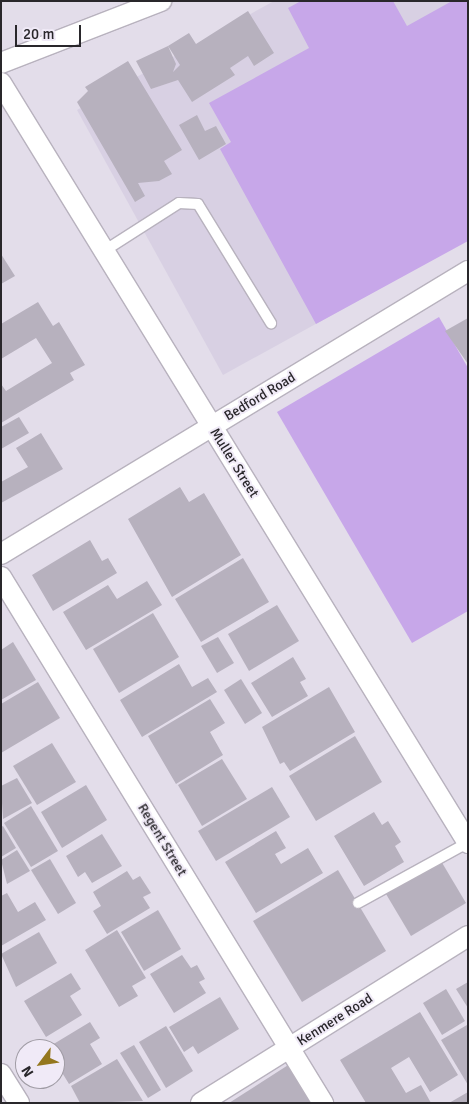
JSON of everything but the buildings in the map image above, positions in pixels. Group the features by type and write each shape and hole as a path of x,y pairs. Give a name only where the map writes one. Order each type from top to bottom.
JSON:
{"street":[{"path":"1,64 161,1"},
{"name":"Muller Street","path":"1,83 468,843"},
{"name":"Bedford Road","path":"1,554 468,271"},
{"name":"Regent Street","path":"1,577 323,1103"},
{"name":"Kenmere Road","path":"201,1103 468,936"},
{"path":"1,1074 19,1103"}],"lane":[{"path":"104,251 179,203 198,204 271,323"},
{"path":"358,903 468,843"}],"shaded area":[{"path":"274,1 468,1 468,240 223,375 77,110"},
{"path":"301,1 393,1 407,26 452,1 468,1 468,241 316,324 220,149 231,142 209,103 309,48 288,8"},
{"path":"439,317 468,368 468,611 412,643 277,412"}]}
